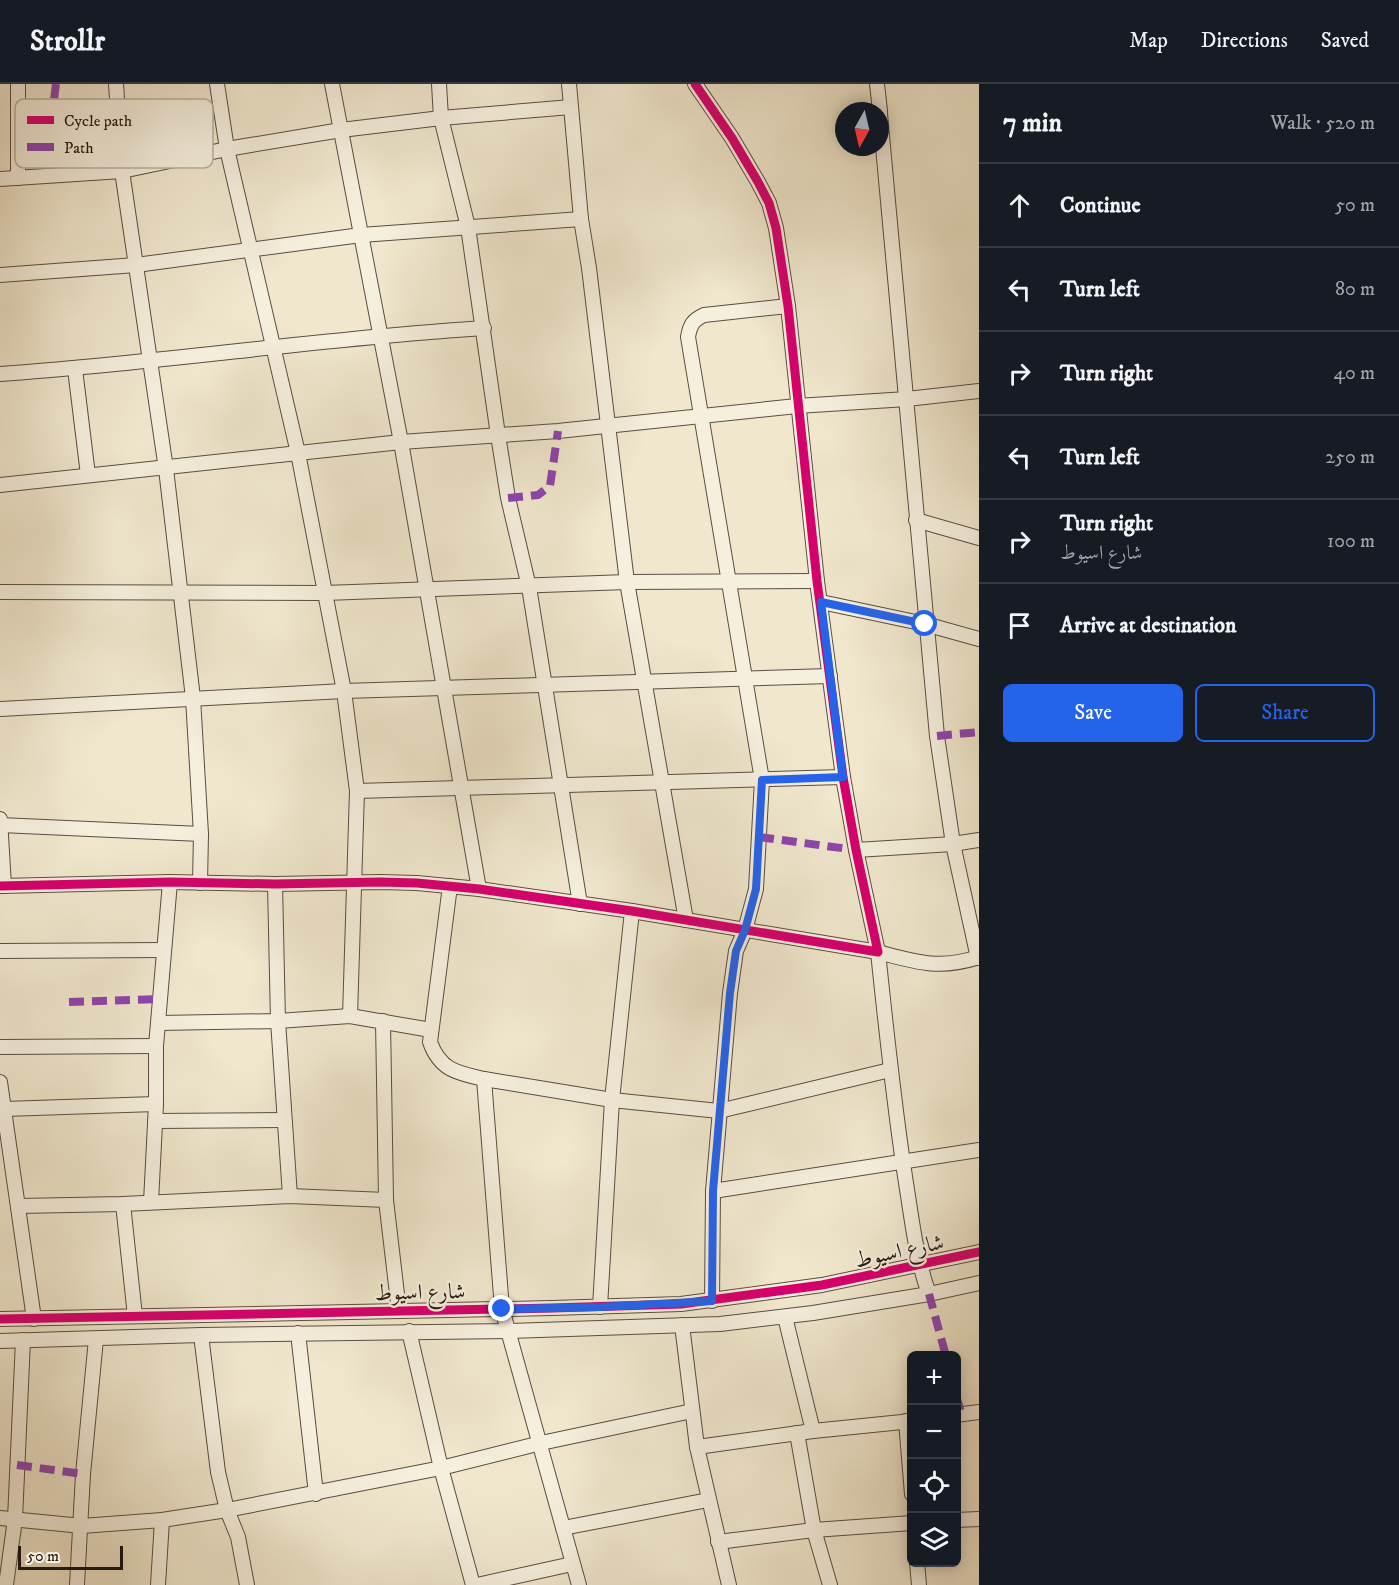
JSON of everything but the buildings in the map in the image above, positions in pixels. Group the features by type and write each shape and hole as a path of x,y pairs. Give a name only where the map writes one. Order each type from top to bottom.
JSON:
{"street":[{"path":"116,84 117,99"},
{"path":"217,84 227,149 298,453 344,691 357,791 350,1016"},
{"path":"332,84 401,442 479,889"},
{"path":"439,84 441,118 468,227 508,498 529,587 580,904"},
{"path":"569,84 581,219 598,338 627,582 686,920"},
{"path":"695,84 732,138 769,203 776,228 788,306 817,581 843,777 878,952 890,1070 903,1162 919,1266 929,1294"},
{"path":"877,84 879,102"},
{"path":"213,152 341,130 441,118 571,108"},
{"path":"0,817 2,886 170,882 275,884 380,882 450,886 633,911 878,952 939,965 954,965 978,958 953,844 937,736 884,156"},
{"path":"18,168 18,178"},
{"path":"122,168 166,469 192,698 201,834 200,883"},
{"path":"0,179 122,171 136,168"},
{"path":"0,275 136,265 361,235 581,219"},
{"path":"712,1301 713,1191 719,1111 734,960 756,889 762,780 688,337 694,319 704,315 788,306"},
{"path":"0,374 75,369 381,336 484,328"},
{"path":"75,369 88,475"},
{"path":"0,485 401,442 607,427 797,406 907,399 979,391"},
{"path":"916,520 979,538"},
{"path":"0,592 325,593 627,582 817,581"},
{"path":"821,602 925,624 979,639"},
{"path":"0,709 344,691 830,676"},
{"path":"357,791 843,777"},
{"path":"0,825 201,834"},
{"path":"856,850 953,844 979,840"},
{"path":"151,1202 156,1104 156,1046 170,882"},
{"path":"275,884 278,1021 290,1196"},
{"path":"450,886 430,1042 435,1055 441,1062 460,1074 612,1100 719,1111 890,1070"},
{"path":"600,1307 612,1100 633,911"},
{"path":"0,951 165,950"},
{"path":"159,1023 278,1021 350,1016 431,1030"},
{"path":"383,1021 386,1200 399,1311"},
{"path":"0,1047 156,1046"},
{"path":"484,1079 502,1309 579,1585"},
{"path":"0,1082 34,1319"},
{"path":"4,1109 156,1104"},
{"path":"155,1121 284,1120"},
{"path":"713,1191 979,1150"},
{"path":"18,1206 290,1196 386,1200"},
{"path":"123,1203 135,1316"},
{"name":"شارع اسيوط","path":"0,1319 600,1307 712,1301 822,1285 979,1252"},
{"name":"شارع اسيوط","path":"0,1341 298,1333 508,1331 720,1324 785,1317 929,1294 979,1283"},
{"path":"785,1317 813,1431"},
{"path":"682,1325 697,1447 729,1585"},
{"path":"409,1331 441,1468 475,1585 572,1564"},
{"path":"298,1333 316,1494"},
{"path":"201,1335 218,1472 227,1510 238,1537 247,1585"},
{"path":"77,1585 82,1526 83,1474 96,1339"},
{"path":"6,1585 15,1519 23,1340"},
{"path":"0,1518 82,1526 162,1520 227,1510 441,1468 541,1443 692,1411"},
{"path":"961,1415 979,1413"},
{"path":"697,1447 907,1421"},
{"path":"797,1433 814,1530 830,1585"},
{"path":"563,1528 708,1500"},
{"path":"961,1520 979,1519"},
{"path":"158,1585 162,1520"},
{"path":"718,1542 814,1530 907,1523"},
{"path":"917,1567 919,1585"}],"marked path":[{"path":"54,99 56,84"},
{"path":"508,498 538,495 550,486 558,431"},
{"path":"937,736 979,732"},
{"path":"759,837 856,850"},
{"path":"69,1002 161,999"},
{"path":"929,1294 945,1351"},
{"path":"959,1405 962,1415"},
{"path":"17,1465 83,1474"}],"cycle path":[{"path":"0,886 170,882 417,883 479,889 632,911 878,952 843,777 817,581 788,306 776,228 769,203 758,182 732,138 695,84"},
{"path":"0,1319 681,1304 822,1285 979,1252"}],"route":[{"path":"502,1309 681,1304 712,1301 713,1191 730,993 736,951 745,930 758,877 762,780 843,777 821,602 925,624"}]}
